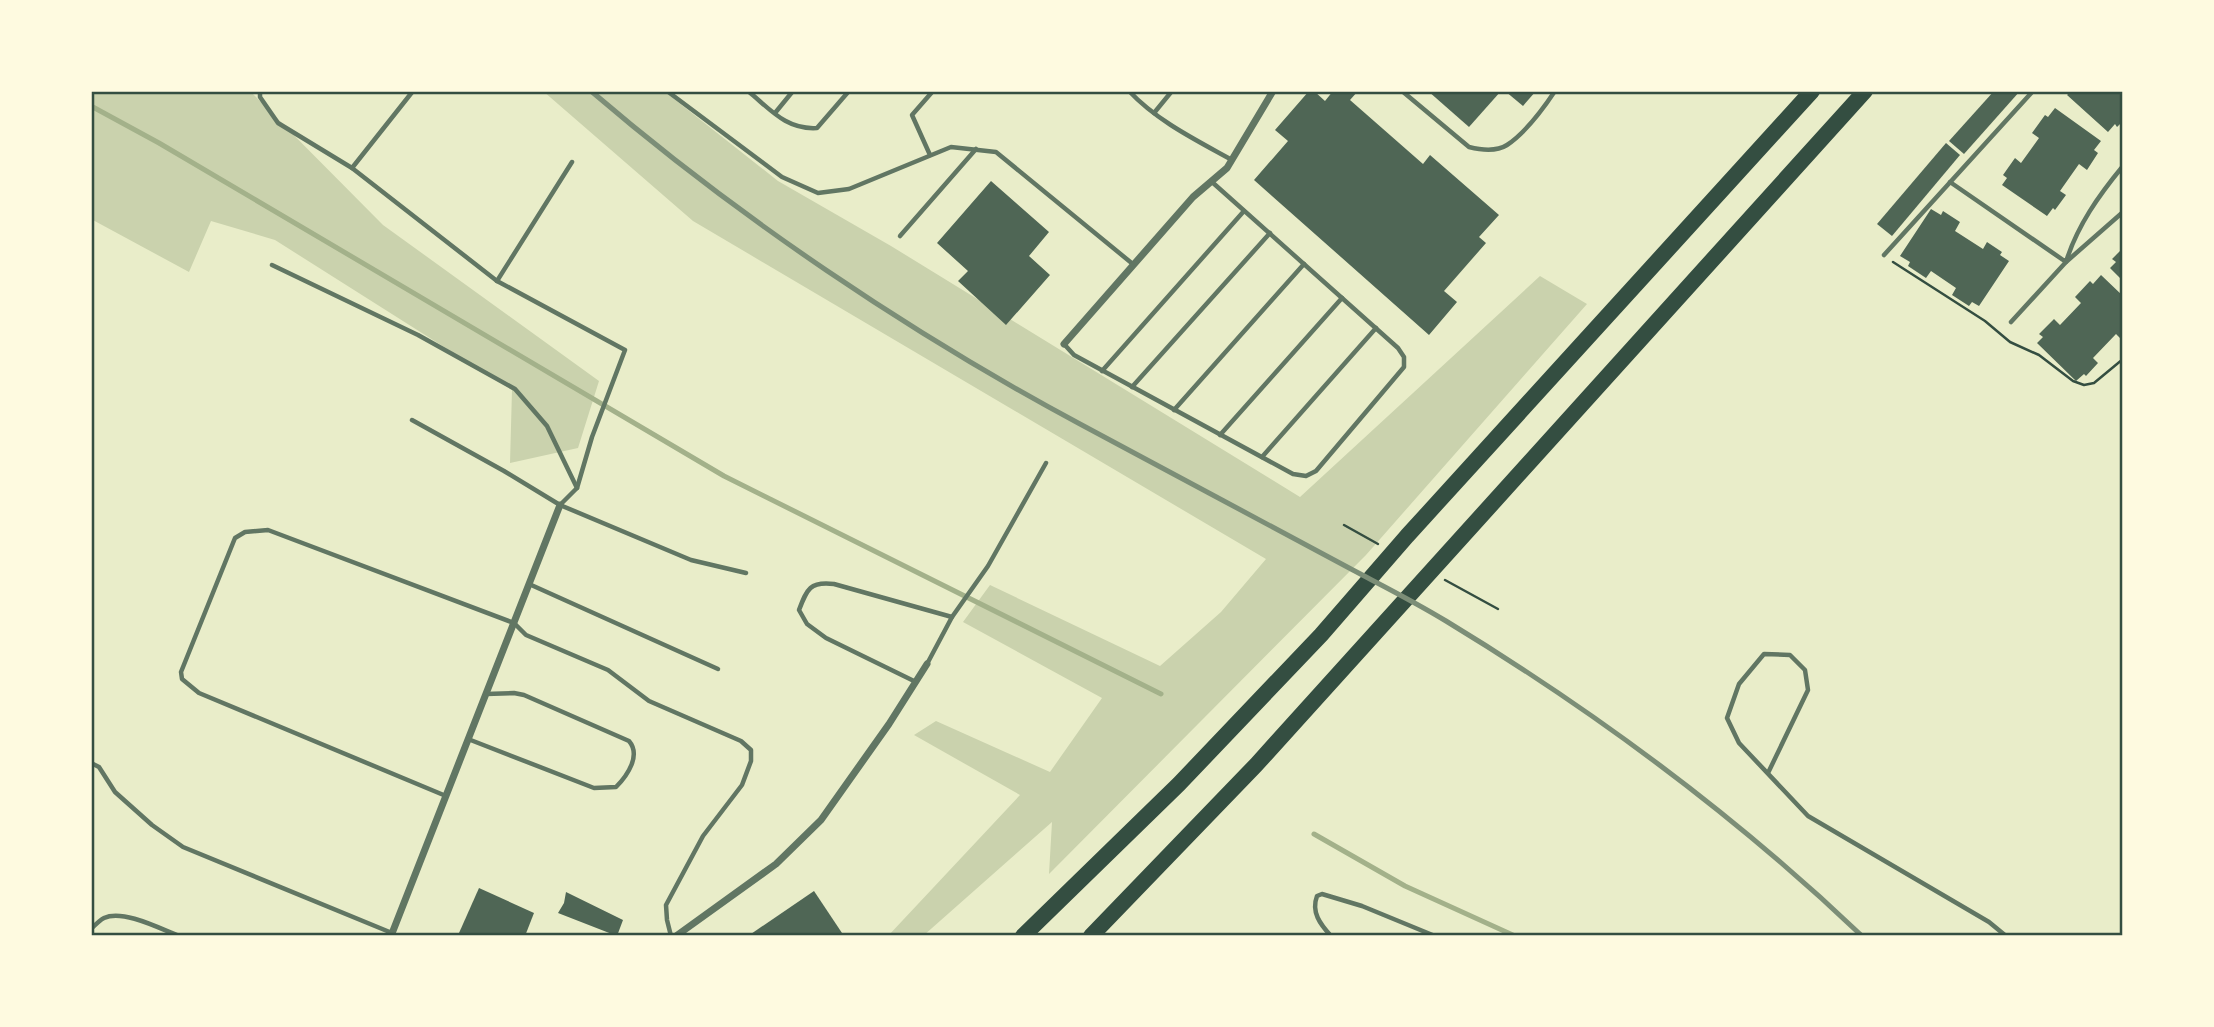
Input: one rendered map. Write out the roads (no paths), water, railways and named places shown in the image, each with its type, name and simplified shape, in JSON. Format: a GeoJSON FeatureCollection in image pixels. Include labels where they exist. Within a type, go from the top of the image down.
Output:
{"type":"FeatureCollection","features":[{"type":"Feature","properties":{"kind":"highway"},"geometry":{"type":"LineString","coordinates":[[1014,936],[1029,931],[1179,784],[1321,635],[1812,91]]}},
{"type":"Feature","properties":{"kind":"highway"},"geometry":{"type":"LineString","coordinates":[[1091,936],[1205,821],[1865,91]]}},
{"type":"Feature","properties":{"kind":"highway"},"geometry":{"type":"LineString","coordinates":[[1101,936],[1111,917]]}},
{"type":"Feature","properties":{"kind":"street"},"geometry":{"type":"LineString","coordinates":[[1064,344],[1193,197],[1227,168],[1273,91]]}},
{"type":"Feature","properties":{"kind":"street"},"geometry":{"type":"LineString","coordinates":[[391,935],[560,505]]}},
{"type":"Feature","properties":{"kind":"street"},"geometry":{"type":"LineString","coordinates":[[674,936],[776,864],[821,820],[927,664]]}},
{"type":"Feature","properties":{"kind":"lane"},"geometry":{"type":"LineString","coordinates":[[260,91],[265,106],[278,122],[352,168],[497,281],[625,350],[592,437],[577,488],[560,505]]}},
{"type":"Feature","properties":{"kind":"lane"},"geometry":{"type":"LineString","coordinates":[[352,168],[413,91]]}},
{"type":"Feature","properties":{"kind":"lane"},"geometry":{"type":"LineString","coordinates":[[667,91],[782,177],[818,193],[849,189],[951,147],[996,152],[1133,265]]}},
{"type":"Feature","properties":{"kind":"lane"},"geometry":{"type":"LineString","coordinates":[[748,91],[786,122],[802,129],[817,128],[849,91]]}},
{"type":"Feature","properties":{"kind":"lane"},"geometry":{"type":"LineString","coordinates":[[775,113],[793,91]]}},
{"type":"Feature","properties":{"kind":"lane"},"geometry":{"type":"LineString","coordinates":[[930,155],[912,115],[933,91]]}},
{"type":"Feature","properties":{"kind":"lane"},"geometry":{"type":"LineString","coordinates":[[1129,91],[1154,113],[1192,138],[1232,159]]}},
{"type":"Feature","properties":{"kind":"lane"},"geometry":{"type":"LineString","coordinates":[[1154,113],[1172,91]]}},
{"type":"Feature","properties":{"kind":"lane"},"geometry":{"type":"LineString","coordinates":[[1402,91],[1469,146],[1483,151],[1505,146],[1542,111],[1555,91]]}},
{"type":"Feature","properties":{"kind":"lane"},"geometry":{"type":"LineString","coordinates":[[1884,255],[2033,91]]}},
{"type":"Feature","properties":{"kind":"lane"},"geometry":{"type":"LineString","coordinates":[[900,236],[976,149]]}},
{"type":"Feature","properties":{"kind":"lane"},"geometry":{"type":"LineString","coordinates":[[497,281],[572,162]]}},
{"type":"Feature","properties":{"kind":"lane"},"geometry":{"type":"LineString","coordinates":[[2066,262],[2073,239],[2104,190],[2123,166]]}},
{"type":"Feature","properties":{"kind":"lane"},"geometry":{"type":"LineString","coordinates":[[1064,344],[1074,355],[1102,371],[1293,474],[1306,476],[1316,471],[1404,367],[1404,357],[1398,348],[1211,181]]}},
{"type":"Feature","properties":{"kind":"lane"},"geometry":{"type":"LineString","coordinates":[[1950,182],[2066,262]]}},
{"type":"Feature","properties":{"kind":"lane"},"geometry":{"type":"LineString","coordinates":[[1102,371],[1244,211]]}},
{"type":"Feature","properties":{"kind":"lane"},"geometry":{"type":"LineString","coordinates":[[2011,322],[2066,262],[2123,212]]}},
{"type":"Feature","properties":{"kind":"lane"},"geometry":{"type":"LineString","coordinates":[[1132,387],[1270,233]]}},
{"type":"Feature","properties":{"kind":"lane"},"geometry":{"type":"LineString","coordinates":[[1174,410],[1304,264]]}},
{"type":"Feature","properties":{"kind":"lane"},"geometry":{"type":"LineString","coordinates":[[272,265],[418,335],[515,389],[547,426],[577,488]]}},
{"type":"Feature","properties":{"kind":"lane"},"geometry":{"type":"LineString","coordinates":[[1220,435],[1342,298]]}},
{"type":"Feature","properties":{"kind":"lane"},"geometry":{"type":"LineString","coordinates":[[1262,457],[1376,328]]}},
{"type":"Feature","properties":{"kind":"lane"},"geometry":{"type":"LineString","coordinates":[[412,420],[560,505],[691,560],[746,573]]}},
{"type":"Feature","properties":{"kind":"lane"},"geometry":{"type":"LineString","coordinates":[[927,664],[952,617],[988,565],[1046,463]]}},
{"type":"Feature","properties":{"kind":"lane"},"geometry":{"type":"LineString","coordinates":[[446,796],[199,693],[182,679],[181,671],[235,538],[246,532],[268,530],[514,623],[526,635],[608,670],[649,701],[741,741],[751,750],[751,761],[742,785],[703,836],[666,905],[667,920],[674,936]]}},
{"type":"Feature","properties":{"kind":"lane"},"geometry":{"type":"LineString","coordinates":[[916,682],[826,638],[807,624],[799,610],[806,591],[820,582],[834,584],[952,617]]}},
{"type":"Feature","properties":{"kind":"lane"},"geometry":{"type":"LineString","coordinates":[[529,584],[718,669]]}},
{"type":"Feature","properties":{"kind":"lane"},"geometry":{"type":"LineString","coordinates":[[1768,773],[1808,690],[1805,670],[1790,655],[1764,654],[1739,684],[1727,718],[1739,743],[1808,816],[1989,922],[2006,936]]}},
{"type":"Feature","properties":{"kind":"lane"},"geometry":{"type":"LineString","coordinates":[[468,739],[594,788],[616,787],[634,760],[634,747],[629,741],[524,695],[486,694]]}},
{"type":"Feature","properties":{"kind":"lane"},"geometry":{"type":"LineString","coordinates":[[91,763],[99,766],[115,792],[152,825],[183,847],[391,935]]}},
{"type":"Feature","properties":{"kind":"lane"},"geometry":{"type":"LineString","coordinates":[[1331,936],[1315,915],[1314,900],[1322,894],[1362,906],[1434,936]]}},
{"type":"Feature","properties":{"kind":"lane"},"geometry":{"type":"LineString","coordinates":[[91,929],[106,917],[123,916],[179,936]]}},
{"type":"Feature","properties":{"kind":"waterway"},"geometry":{"type":"LineString","coordinates":[[91,106],[159,143],[724,476],[1161,694]]}},
{"type":"Feature","properties":{"kind":"waterway"},"geometry":{"type":"LineString","coordinates":[[1314,834],[1405,886],[1515,936]]}},
{"type":"Feature","properties":{"kind":"railway"},"geometry":{"type":"LineString","coordinates":[[591,91],[647,138],[765,228],[889,312],[1016,389],[1423,607],[1502,656],[1663,767],[1765,849],[1862,936]]}}]}
